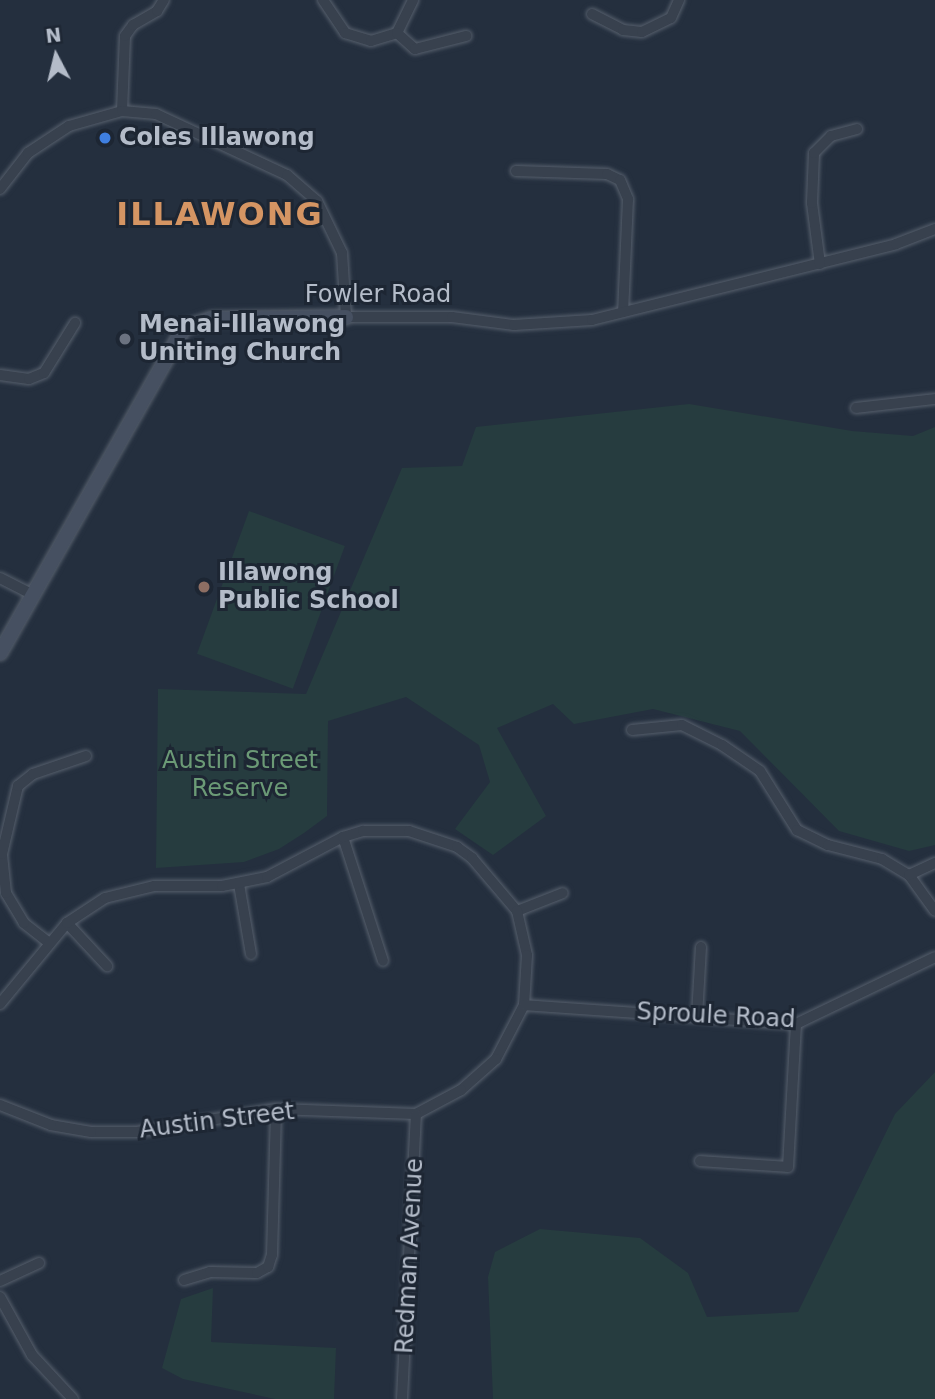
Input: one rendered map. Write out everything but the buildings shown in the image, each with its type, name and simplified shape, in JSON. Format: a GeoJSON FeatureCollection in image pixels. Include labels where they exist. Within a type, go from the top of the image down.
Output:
{"type":"FeatureCollection","features":[{"type":"Feature","properties":{"kind":"street"},"geometry":{"type":"LineString","coordinates":[[122,111],[125,36],[133,25],[157,11],[164,0]]}},
{"type":"Feature","properties":{"kind":"street"},"geometry":{"type":"LineString","coordinates":[[323,0],[339,27],[355,39],[378,41],[397,33],[413,0]]}},
{"type":"Feature","properties":{"kind":"street"},"geometry":{"type":"LineString","coordinates":[[592,14],[623,30],[642,32],[671,18],[679,0]]}},
{"type":"Feature","properties":{"kind":"street"},"geometry":{"type":"LineString","coordinates":[[397,33],[415,49],[466,36]]}},
{"type":"Feature","properties":{"kind":"street"},"geometry":{"type":"LineString","coordinates":[[0,189],[23,159],[48,137],[81,121],[122,111],[169,119],[275,168],[308,192],[326,213],[340,243],[346,317]]}},
{"type":"Feature","properties":{"kind":"street"},"geometry":{"type":"LineString","coordinates":[[820,264],[812,203],[814,153],[831,136],[857,129]]}},
{"type":"Feature","properties":{"kind":"street"},"geometry":{"type":"LineString","coordinates":[[516,171],[607,174],[620,180],[628,199],[623,312]]}},
{"type":"Feature","properties":{"kind":"street","name":"Fowler Road"},"geometry":{"type":"LineString","coordinates":[[0,653],[184,328],[211,319],[442,316],[550,325],[623,312],[820,264],[935,229]]}},
{"type":"Feature","properties":{"kind":"street"},"geometry":{"type":"LineString","coordinates":[[0,375],[29,379],[44,373],[75,323]]}},
{"type":"Feature","properties":{"kind":"street"},"geometry":{"type":"LineString","coordinates":[[856,408],[935,399]]}},
{"type":"Feature","properties":{"kind":"street"},"geometry":{"type":"LineString","coordinates":[[0,578],[33,594]]}},
{"type":"Feature","properties":{"kind":"street"},"geometry":{"type":"LineString","coordinates":[[632,730],[682,725],[722,745],[760,771],[797,830],[828,845],[882,859],[909,876],[935,911]]}},
{"type":"Feature","properties":{"kind":"street"},"geometry":{"type":"LineString","coordinates":[[48,942],[23,923],[6,893],[2,854],[18,786],[33,774],[86,756]]}},
{"type":"Feature","properties":{"kind":"street"},"geometry":{"type":"LineString","coordinates":[[0,1004],[48,942],[88,906],[129,890],[239,884],[293,866],[343,837],[385,829],[409,831],[457,847],[491,877],[517,911],[527,955],[524,1005],[496,1059],[461,1090],[416,1114]]}},
{"type":"Feature","properties":{"kind":"street"},"geometry":{"type":"LineString","coordinates":[[343,837],[383,961]]}},
{"type":"Feature","properties":{"kind":"street"},"geometry":{"type":"LineString","coordinates":[[909,876],[935,863]]}},
{"type":"Feature","properties":{"kind":"street"},"geometry":{"type":"LineString","coordinates":[[239,884],[251,954]]}},
{"type":"Feature","properties":{"kind":"street"},"geometry":{"type":"LineString","coordinates":[[517,911],[563,893]]}},
{"type":"Feature","properties":{"kind":"street"},"geometry":{"type":"LineString","coordinates":[[67,923],[107,966]]}},
{"type":"Feature","properties":{"kind":"street"},"geometry":{"type":"LineString","coordinates":[[697,1016],[701,947]]}},
{"type":"Feature","properties":{"kind":"street","name":"Sproule Road"},"geometry":{"type":"LineString","coordinates":[[524,1005],[796,1024],[935,957]]}},
{"type":"Feature","properties":{"kind":"street"},"geometry":{"type":"LineString","coordinates":[[700,1161],[788,1167],[796,1024]]}},
{"type":"Feature","properties":{"kind":"street","name":"Austin Street"},"geometry":{"type":"LineString","coordinates":[[1,1109],[51,1125],[137,1132],[276,1109],[416,1114]]}},
{"type":"Feature","properties":{"kind":"street"},"geometry":{"type":"LineString","coordinates":[[184,1280],[209,1272],[257,1273],[268,1267],[272,1255],[276,1109]]}},
{"type":"Feature","properties":{"kind":"street","name":"Redman Avenue"},"geometry":{"type":"LineString","coordinates":[[402,1399],[416,1114]]}},
{"type":"Feature","properties":{"kind":"street"},"geometry":{"type":"LineString","coordinates":[[0,1282],[39,1263]]}},
{"type":"Feature","properties":{"kind":"street"},"geometry":{"type":"LineString","coordinates":[[0,1297],[32,1354],[73,1399]]}},
{"type":"Feature","properties":{"kind":"green space","name":"Austin Street Reserve"},"geometry":{"type":"Polygon","coordinates":[[[689,404],[852,431],[913,436],[935,427],[935,845],[909,851],[839,831],[740,731],[653,709],[574,724],[553,704],[497,728],[546,816],[493,855],[455,829],[490,782],[479,745],[406,697],[328,721],[327,816],[304,833],[279,849],[244,862],[156,868],[158,689],[306,694],[402,468],[462,466],[476,427],[689,404]]]}},
{"type":"Feature","properties":{"kind":"green space"},"geometry":{"type":"Polygon","coordinates":[[[249,511],[345,546],[293,689],[197,654],[249,511]]]}},
{"type":"Feature","properties":{"kind":"green space"},"geometry":{"type":"Polygon","coordinates":[[[935,1072],[935,1399],[493,1399],[488,1277],[495,1252],[540,1229],[640,1238],[688,1273],[707,1317],[798,1312],[895,1114],[935,1072]]]}},
{"type":"Feature","properties":{"kind":"green space"},"geometry":{"type":"Polygon","coordinates":[[[213,1288],[211,1342],[336,1348],[334,1399],[275,1399],[183,1379],[162,1368],[181,1299],[213,1288]]]}},
{"type":"Feature","properties":{"kind":"place","name":"Coles Illawong"},"geometry":{"type":"Point","coordinates":[105,138]}},
{"type":"Feature","properties":{"kind":"place","name":"Menai-Illawong Uniting Church"},"geometry":{"type":"Point","coordinates":[125,339]}},
{"type":"Feature","properties":{"kind":"place","name":"Illawong Public School"},"geometry":{"type":"Point","coordinates":[204,587]}},
{"type":"Feature","properties":{"kind":"district","name":"ILLAWONG"},"geometry":{"type":"Point","coordinates":[220,214]}}]}
